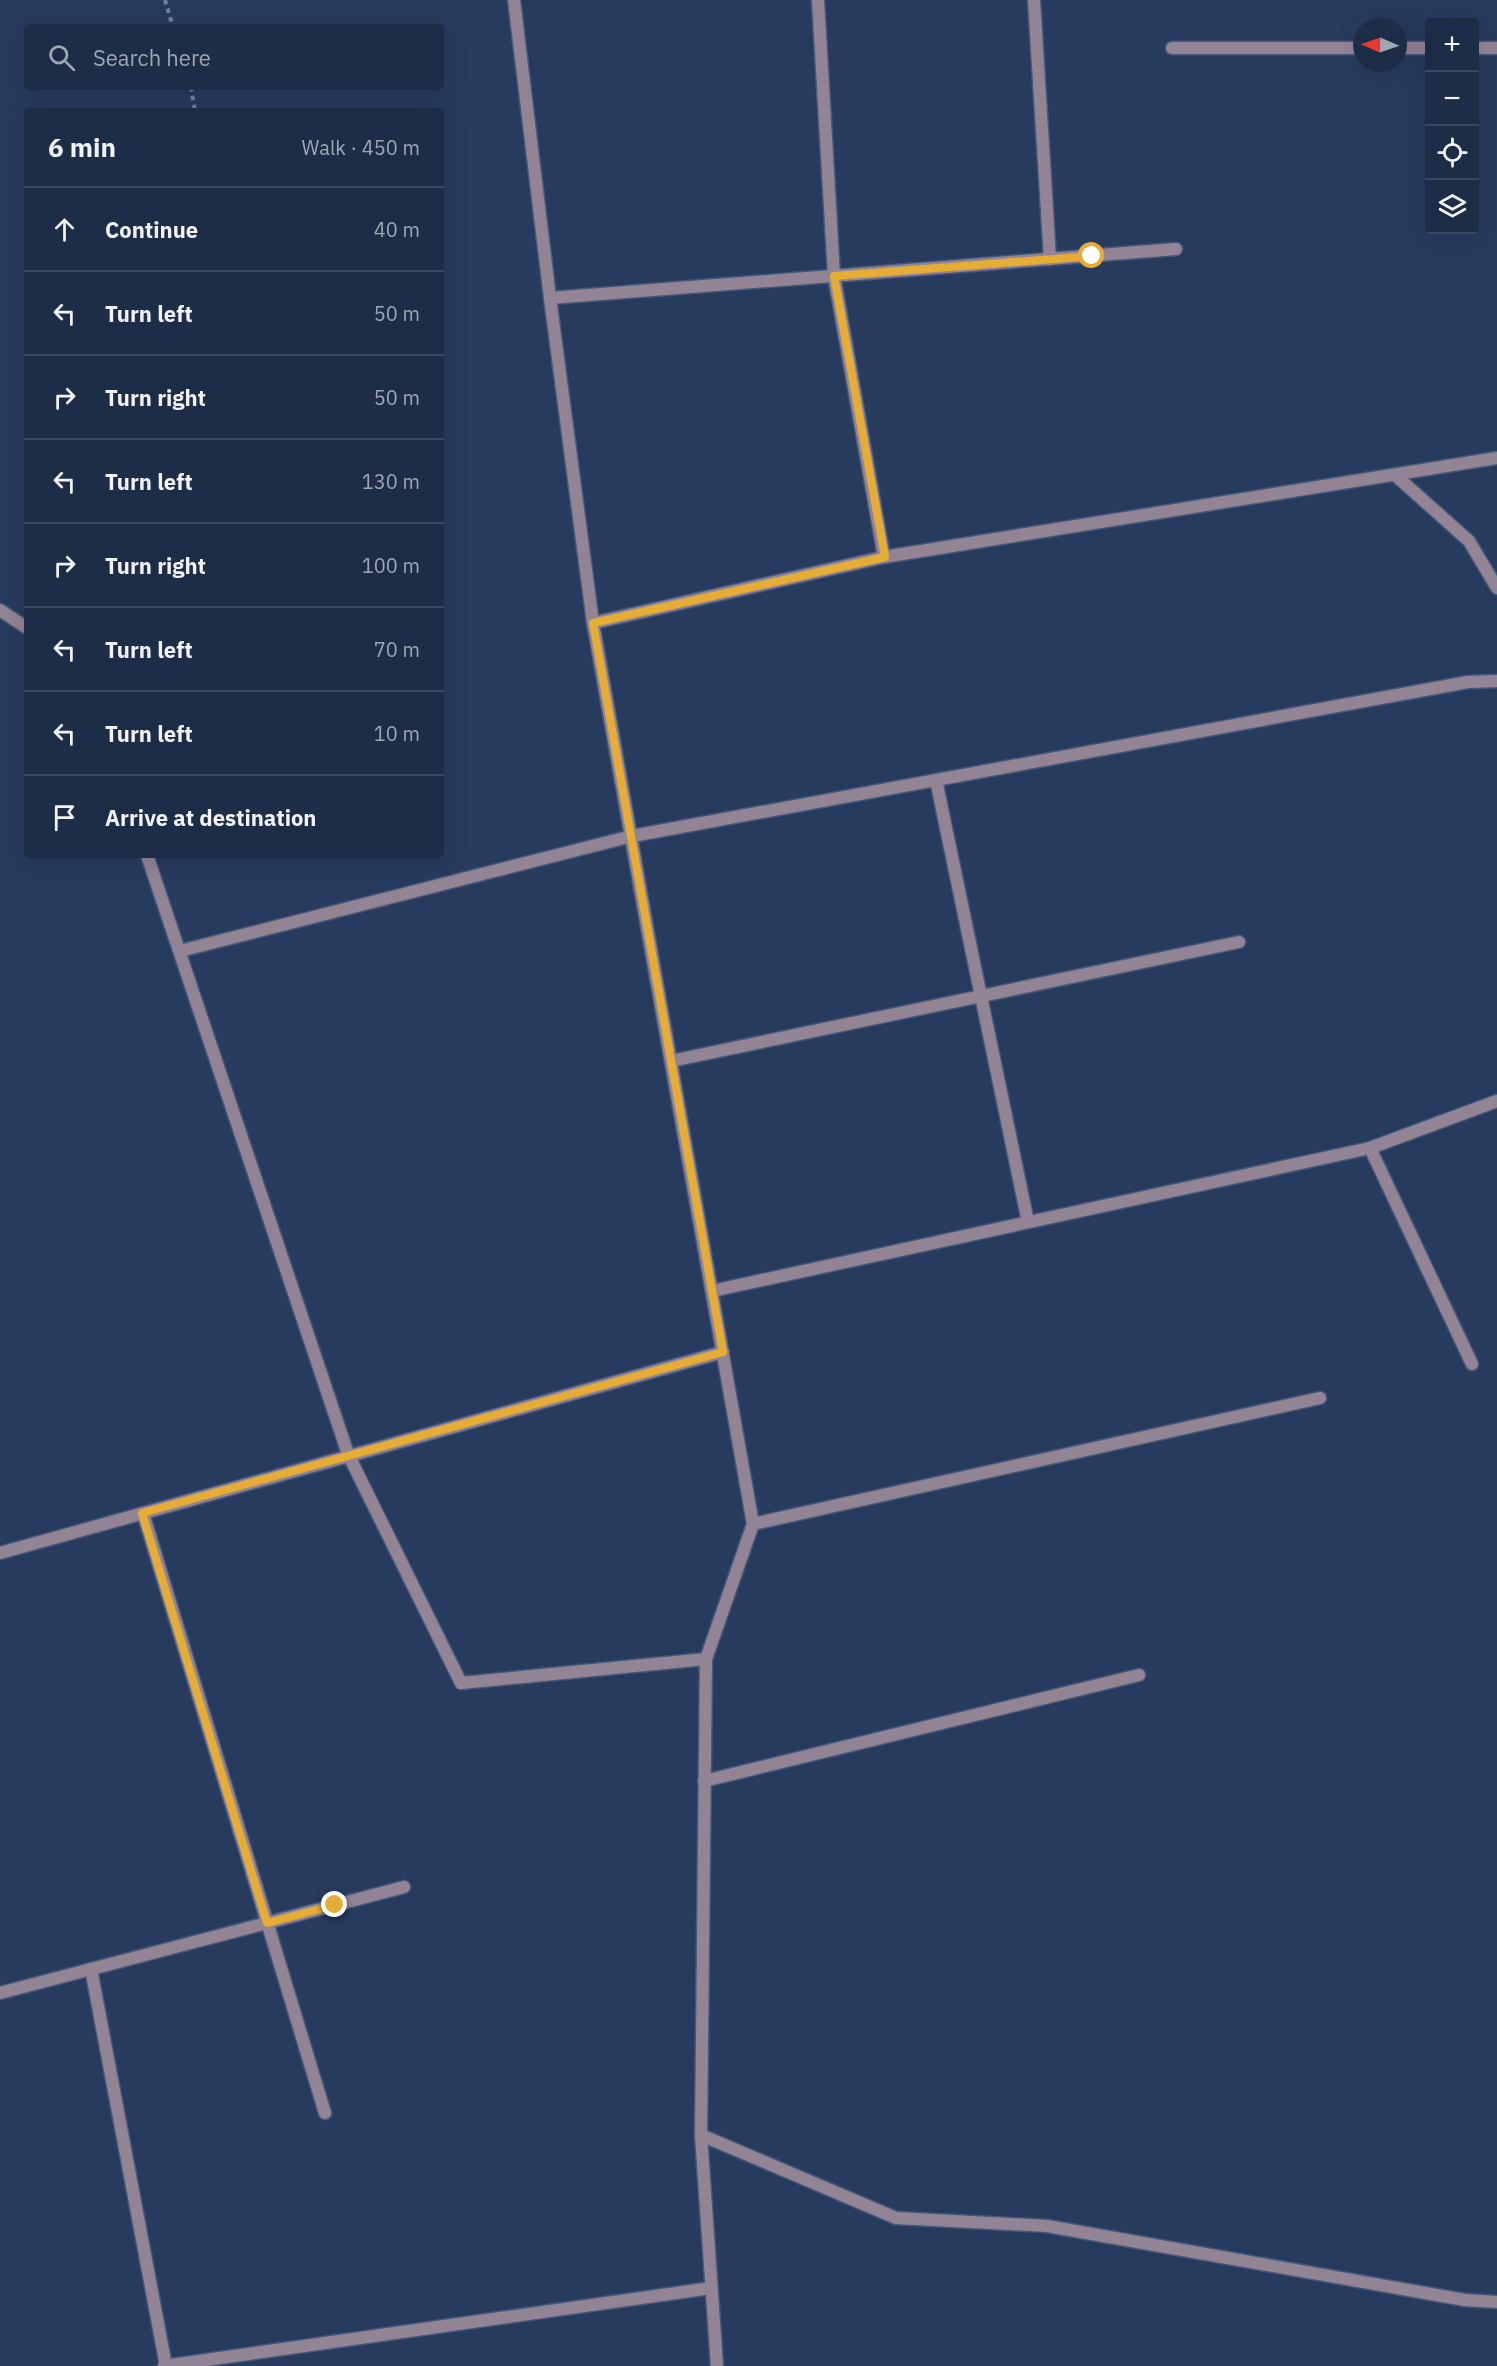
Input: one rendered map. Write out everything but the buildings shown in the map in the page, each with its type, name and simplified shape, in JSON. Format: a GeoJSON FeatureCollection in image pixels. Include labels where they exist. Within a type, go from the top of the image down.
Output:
{"type":"FeatureCollection","features":[{"type":"Feature","properties":{"kind":"street"},"geometry":{"type":"LineString","coordinates":[[514,0],[593,623],[753,1524],[706,1659],[701,2135],[717,2366]]}},
{"type":"Feature","properties":{"kind":"street"},"geometry":{"type":"LineString","coordinates":[[818,0],[834,276],[885,557]]}},
{"type":"Feature","properties":{"kind":"street"},"geometry":{"type":"LineString","coordinates":[[1034,0],[1050,259]]}},
{"type":"Feature","properties":{"kind":"street"},"geometry":{"type":"LineString","coordinates":[[1172,48],[1353,48]]}},
{"type":"Feature","properties":{"kind":"street"},"geometry":{"type":"LineString","coordinates":[[1407,48],[1425,48]]}},
{"type":"Feature","properties":{"kind":"street"},"geometry":{"type":"LineString","coordinates":[[1479,48],[1497,48]]}},
{"type":"Feature","properties":{"kind":"street"},"geometry":{"type":"LineString","coordinates":[[550,298],[1176,249]]}},
{"type":"Feature","properties":{"kind":"street"},"geometry":{"type":"LineString","coordinates":[[593,623],[885,557],[1497,458]]}},
{"type":"Feature","properties":{"kind":"street"},"geometry":{"type":"LineString","coordinates":[[1395,474],[1469,541],[1497,588]]}},
{"type":"Feature","properties":{"kind":"street"},"geometry":{"type":"LineString","coordinates":[[0,610],[24,626]]}},
{"type":"Feature","properties":{"kind":"street"},"geometry":{"type":"LineString","coordinates":[[180,951],[632,836],[1468,682],[1497,681]]}},
{"type":"Feature","properties":{"kind":"street"},"geometry":{"type":"LineString","coordinates":[[936,780],[1028,1222]]}},
{"type":"Feature","properties":{"kind":"street"},"geometry":{"type":"LineString","coordinates":[[148,858],[348,1454],[461,1683],[706,1659]]}},
{"type":"Feature","properties":{"kind":"street"},"geometry":{"type":"LineString","coordinates":[[672,1061],[1239,942]]}},
{"type":"Feature","properties":{"kind":"street"},"geometry":{"type":"LineString","coordinates":[[712,1291],[1370,1148],[1497,1101]]}},
{"type":"Feature","properties":{"kind":"street"},"geometry":{"type":"LineString","coordinates":[[1370,1148],[1472,1364]]}},
{"type":"Feature","properties":{"kind":"street"},"geometry":{"type":"LineString","coordinates":[[0,1553],[348,1454],[723,1352]]}},
{"type":"Feature","properties":{"kind":"street"},"geometry":{"type":"LineString","coordinates":[[753,1524],[1320,1398]]}},
{"type":"Feature","properties":{"kind":"street"},"geometry":{"type":"LineString","coordinates":[[142,1513],[325,2113]]}},
{"type":"Feature","properties":{"kind":"street"},"geometry":{"type":"LineString","coordinates":[[704,1780],[1139,1675]]}},
{"type":"Feature","properties":{"kind":"street"},"geometry":{"type":"LineString","coordinates":[[0,1993],[404,1887]]}},
{"type":"Feature","properties":{"kind":"street"},"geometry":{"type":"LineString","coordinates":[[91,1969],[165,2366],[711,2288]]}},
{"type":"Feature","properties":{"kind":"street"},"geometry":{"type":"LineString","coordinates":[[701,2135],[896,2218],[1047,2226],[1454,2298],[1497,2302]]}},
{"type":"Feature","properties":{"kind":"path"},"geometry":{"type":"LineString","coordinates":[[165,0],[172,24]]}},
{"type":"Feature","properties":{"kind":"path"},"geometry":{"type":"LineString","coordinates":[[191,90],[194,108]]}},
{"type":"Feature","properties":{"kind":"route"},"geometry":{"type":"LineString","coordinates":[[335,1905],[267,1923],[142,1513],[348,1454],[723,1352],[593,623],[885,557],[834,276],[1092,256]]}}]}
